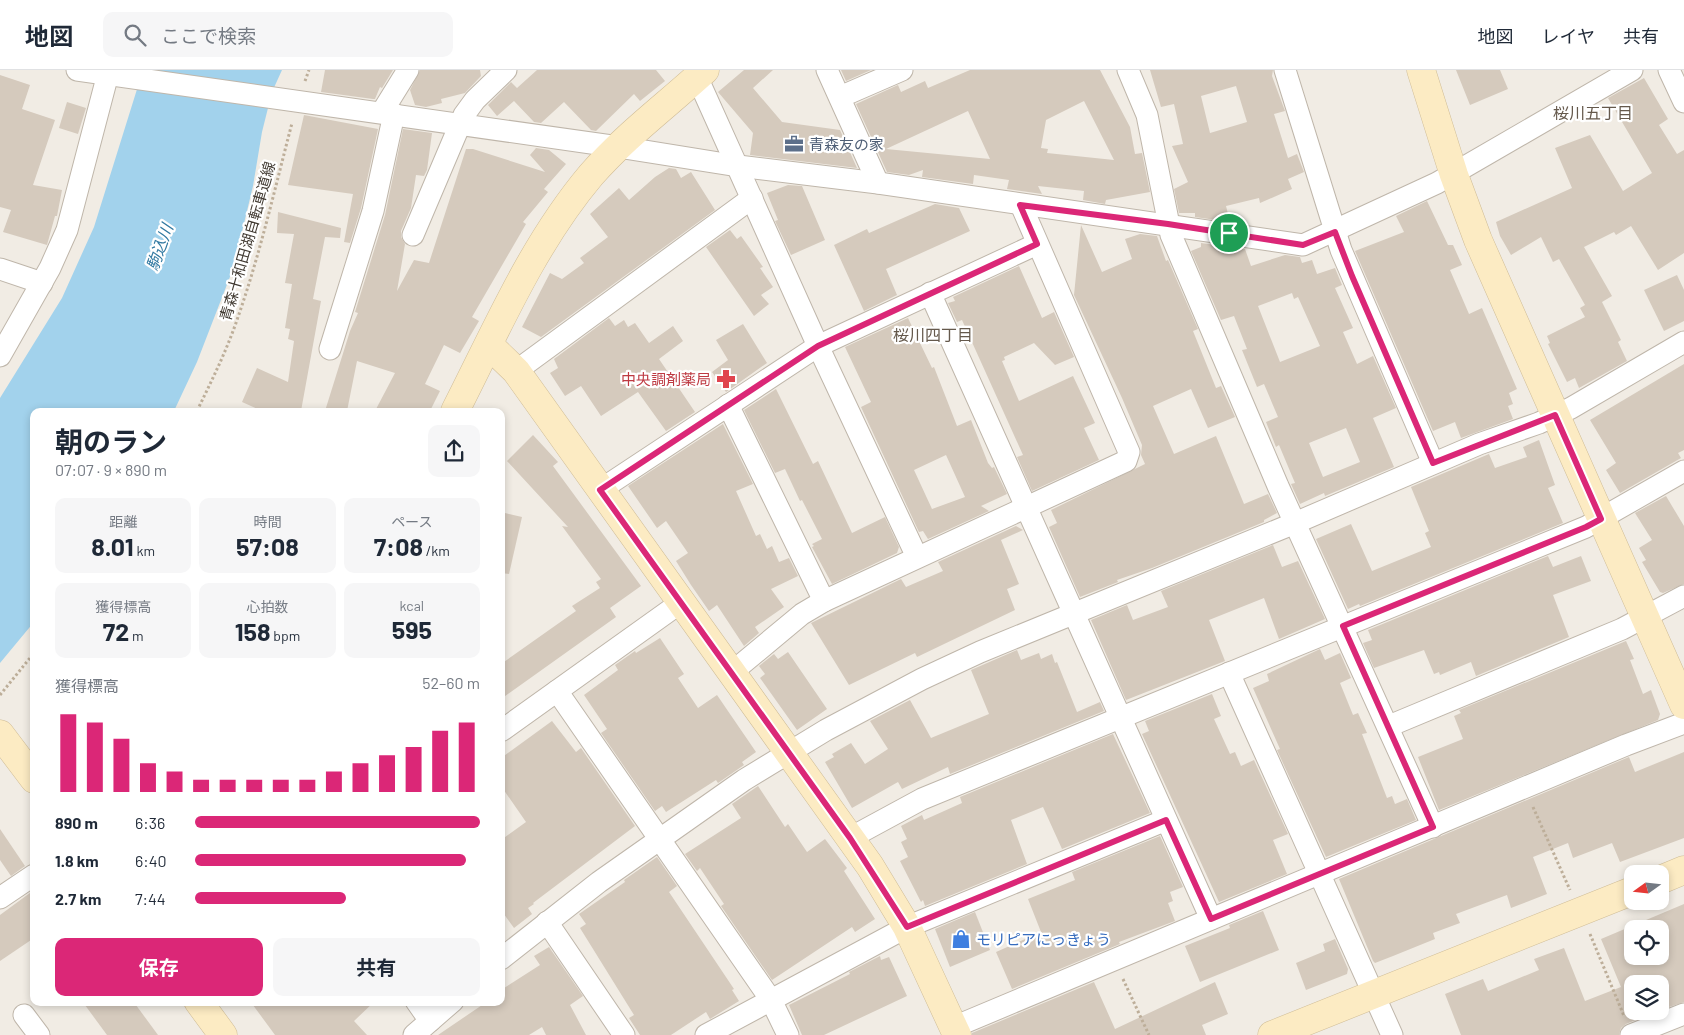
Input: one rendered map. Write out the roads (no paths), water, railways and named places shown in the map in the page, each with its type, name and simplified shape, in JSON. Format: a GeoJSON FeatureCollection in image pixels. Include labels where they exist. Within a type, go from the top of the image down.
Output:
{"type":"FeatureCollection","features":[{"type":"Feature","properties":{"kind":"street"},"geometry":{"type":"LineString","coordinates":[[77,70],[388,113],[738,166],[878,183],[1020,205],[1168,224],[1303,245],[1335,232],[1454,174],[1632,70]]}},
{"type":"Feature","properties":{"kind":"street"},"geometry":{"type":"LineString","coordinates":[[330,350],[373,211],[388,113],[408,70]]}},
{"type":"Feature","properties":{"kind":"street"},"geometry":{"type":"LineString","coordinates":[[413,235],[460,124],[475,100],[506,70]]}},
{"type":"Feature","properties":{"kind":"street"},"geometry":{"type":"LineString","coordinates":[[827,70],[878,183]]}},
{"type":"Feature","properties":{"kind":"street"},"geometry":{"type":"LineString","coordinates":[[840,97],[902,70]]}},
{"type":"Feature","properties":{"kind":"street"},"geometry":{"type":"LineString","coordinates":[[1128,70],[1147,115],[1171,234],[1295,523],[1389,726],[1433,827]]}},
{"type":"Feature","properties":{"kind":"street"},"geometry":{"type":"LineString","coordinates":[[1285,70],[1335,232],[1352,276],[1433,463]]}},
{"type":"Feature","properties":{"kind":"street"},"geometry":{"type":"LineString","coordinates":[[1421,70],[1454,174],[1478,240],[1684,705]]}},
{"type":"Feature","properties":{"kind":"street"},"geometry":{"type":"LineString","coordinates":[[1669,70],[1684,102]]}},
{"type":"Feature","properties":{"kind":"street"},"geometry":{"type":"LineString","coordinates":[[0,356],[42,283],[67,230],[112,74]]}},
{"type":"Feature","properties":{"kind":"street"},"geometry":{"type":"LineString","coordinates":[[457,408],[530,266],[557,220],[592,174],[618,147],[701,74],[738,166],[818,346],[917,558]]}},
{"type":"Feature","properties":{"kind":"street"},"geometry":{"type":"LineString","coordinates":[[516,371],[752,198]]}},
{"type":"Feature","properties":{"kind":"street"},"geometry":{"type":"LineString","coordinates":[[732,673],[802,614],[824,601],[1126,461],[1129,452],[1020,205]]}},
{"type":"Feature","properties":{"kind":"street"},"geometry":{"type":"LineString","coordinates":[[600,490],[818,346],[1037,244]]}},
{"type":"Feature","properties":{"kind":"street"},"geometry":{"type":"LineString","coordinates":[[0,269],[42,283]]}},
{"type":"Feature","properties":{"kind":"street"},"geometry":{"type":"LineString","coordinates":[[930,293],[1211,919]]}},
{"type":"Feature","properties":{"kind":"street"},"geometry":{"type":"LineString","coordinates":[[505,956],[661,837],[789,752],[952,664],[1295,523],[1433,463],[1555,415],[1684,342]]}},
{"type":"Feature","properties":{"kind":"street"},"geometry":{"type":"LineString","coordinates":[[489,344],[516,371],[680,603],[850,838],[907,927],[955,1031],[1115,959],[1684,723]]}},
{"type":"Feature","properties":{"kind":"street"},"geometry":{"type":"LineString","coordinates":[[728,405],[824,601]]}},
{"type":"Feature","properties":{"kind":"street"},"geometry":{"type":"LineString","coordinates":[[850,838],[922,798],[1577,531],[1684,470]]}},
{"type":"Feature","properties":{"kind":"street"},"geometry":{"type":"LineString","coordinates":[[1389,726],[1645,619],[1684,596]]}},
{"type":"Feature","properties":{"kind":"street"},"geometry":{"type":"LineString","coordinates":[[505,727],[680,603]]}},
{"type":"Feature","properties":{"kind":"street"},"geometry":{"type":"LineString","coordinates":[[1229,673],[1392,1035]]}},
{"type":"Feature","properties":{"kind":"street"},"geometry":{"type":"LineString","coordinates":[[557,691],[661,837],[771,1000],[788,1035]]}},
{"type":"Feature","properties":{"kind":"street"},"geometry":{"type":"LineString","coordinates":[[0,734],[30,774]]}},
{"type":"Feature","properties":{"kind":"street"},"geometry":{"type":"LineString","coordinates":[[706,1035],[907,927],[1166,820]]}},
{"type":"Feature","properties":{"kind":"street"},"geometry":{"type":"LineString","coordinates":[[1669,876],[1684,870]]}},
{"type":"Feature","properties":{"kind":"street"},"geometry":{"type":"LineString","coordinates":[[0,898],[30,879]]}},
{"type":"Feature","properties":{"kind":"street"},"geometry":{"type":"LineString","coordinates":[[1272,1035],[1624,894]]}},
{"type":"Feature","properties":{"kind":"street"},"geometry":{"type":"LineString","coordinates":[[547,922],[624,1035]]}},
{"type":"Feature","properties":{"kind":"street"},"geometry":{"type":"LineString","coordinates":[[201,1006],[217,1033]]}},
{"type":"Feature","properties":{"kind":"street"},"geometry":{"type":"LineString","coordinates":[[418,1006],[428,1028],[448,1006]]}},
{"type":"Feature","properties":{"kind":"street"},"geometry":{"type":"LineString","coordinates":[[1631,1035],[1684,1014]]}},
{"type":"Feature","properties":{"kind":"street"},"geometry":{"type":"LineString","coordinates":[[24,1015],[39,1035]]}},
{"type":"Feature","properties":{"kind":"water","name":"駒込川"},"geometry":{"type":"Polygon","coordinates":[[[143,70],[282,70],[272,92],[262,132],[253,186],[233,269],[197,362],[175,408],[30,408],[30,627],[0,663],[0,398],[62,298],[94,227],[143,70]]]}},
{"type":"Feature","properties":{"kind":"place","name":"青森友の家"},"geometry":{"type":"Point","coordinates":[794,144]}},
{"type":"Feature","properties":{"kind":"place","name":"中央調剤薬局"},"geometry":{"type":"Point","coordinates":[726,379]}},
{"type":"Feature","properties":{"kind":"place","name":"モリピアにっきょう"},"geometry":{"type":"Point","coordinates":[961,939]}},
{"type":"Feature","properties":{"kind":"district","name":"桜川五丁目"},"geometry":{"type":"Point","coordinates":[1593,112]}},
{"type":"Feature","properties":{"kind":"district","name":"桜川四丁目"},"geometry":{"type":"Point","coordinates":[933,334]}}]}
